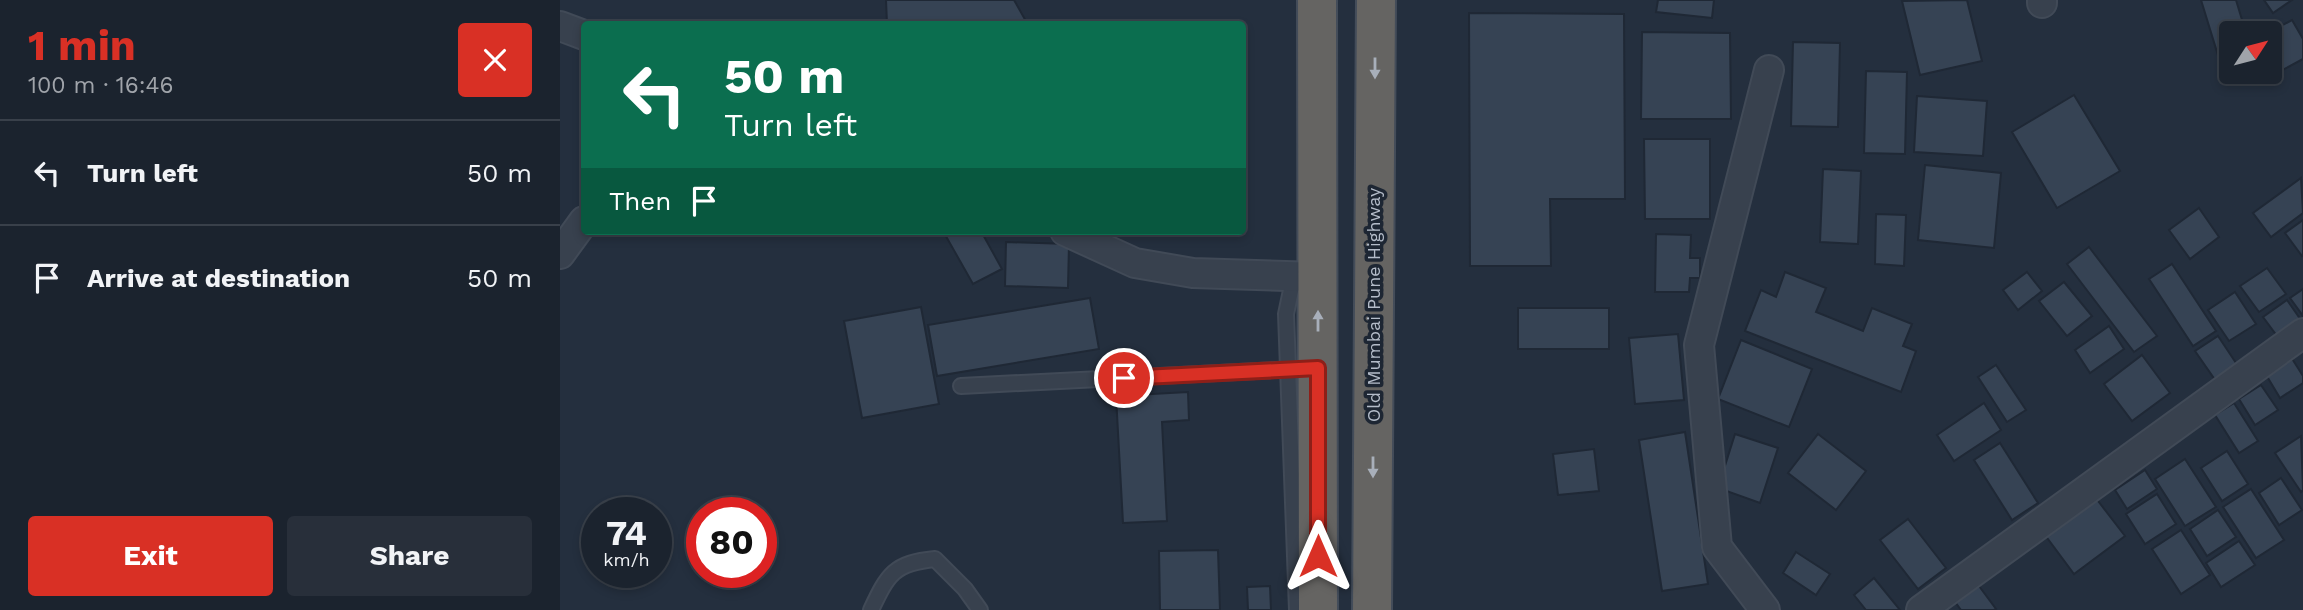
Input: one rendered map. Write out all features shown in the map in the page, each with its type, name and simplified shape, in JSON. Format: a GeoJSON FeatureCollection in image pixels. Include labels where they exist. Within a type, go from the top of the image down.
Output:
{"type":"FeatureCollection","features":[{"type":"Feature","properties":{"kind":"highway"},"geometry":{"type":"LineString","coordinates":[[1317,0],[1302,369],[1318,610]]}},
{"type":"Feature","properties":{"kind":"highway","name":"Old Mumbai Pune Highway"},"geometry":{"type":"LineString","coordinates":[[1372,610],[1376,0]]}},
{"type":"Feature","properties":{"kind":"street"},"geometry":{"type":"LineString","coordinates":[[560,26],[581,34]]}},
{"type":"Feature","properties":{"kind":"street"},"geometry":{"type":"LineString","coordinates":[[1765,610],[1717,547],[1699,345],[1769,70]]}},
{"type":"Feature","properties":{"kind":"street"},"geometry":{"type":"LineString","coordinates":[[560,254],[581,224]]}},
{"type":"Feature","properties":{"kind":"street"},"geometry":{"type":"LineString","coordinates":[[1074,235],[1135,263],[1193,273],[1306,277]]}},
{"type":"Feature","properties":{"kind":"street"},"geometry":{"type":"LineString","coordinates":[[1921,610],[2303,333]]}},
{"type":"Feature","properties":{"kind":"lane"},"geometry":{"type":"LineString","coordinates":[[961,386],[1302,369],[1297,610]]}},
{"type":"Feature","properties":{"kind":"lane"},"geometry":{"type":"LineString","coordinates":[[872,610],[884,582],[908,561],[935,559],[965,589],[980,610]]}},
{"type":"Feature","properties":{"kind":"building"},"geometry":{"type":"Polygon","coordinates":[[[886,0],[1014,0],[1026,21],[887,21],[886,0]]]}},
{"type":"Feature","properties":{"kind":"building"},"geometry":{"type":"Polygon","coordinates":[[[1658,0],[1714,0],[1712,18],[1656,12],[1658,0]]]}},
{"type":"Feature","properties":{"kind":"building"},"geometry":{"type":"Polygon","coordinates":[[[1967,0],[1982,61],[1920,75],[1902,1],[1967,0]]]}},
{"type":"Feature","properties":{"kind":"building"},"geometry":{"type":"Polygon","coordinates":[[[2201,0],[2236,0],[2242,21],[2219,21],[2219,58],[2201,0]]]}},
{"type":"Feature","properties":{"kind":"building"},"geometry":{"type":"Polygon","coordinates":[[[2264,0],[2292,0],[2273,13],[2264,0]]]}},
{"type":"Feature","properties":{"kind":"building"},"geometry":{"type":"Polygon","coordinates":[[[1469,13],[1624,14],[1625,199],[1550,199],[1551,266],[1470,266],[1469,13]]]}},
{"type":"Feature","properties":{"kind":"building"},"geometry":{"type":"Polygon","coordinates":[[[2292,20],[2303,39],[2303,59],[2282,70],[2282,25],[2292,20]]]}},
{"type":"Feature","properties":{"kind":"building"},"geometry":{"type":"Polygon","coordinates":[[[1642,32],[1730,33],[1731,119],[1641,119],[1642,32]]]}},
{"type":"Feature","properties":{"kind":"building"},"geometry":{"type":"Polygon","coordinates":[[[1793,42],[1840,43],[1838,127],[1791,126],[1793,42]]]}},
{"type":"Feature","properties":{"kind":"building"},"geometry":{"type":"Polygon","coordinates":[[[1866,71],[1907,72],[1905,154],[1864,153],[1866,71]]]}},
{"type":"Feature","properties":{"kind":"building"},"geometry":{"type":"Polygon","coordinates":[[[2074,95],[2120,171],[2057,208],[2012,132],[2074,95]]]}},
{"type":"Feature","properties":{"kind":"building"},"geometry":{"type":"Polygon","coordinates":[[[1917,96],[1987,101],[1983,156],[1914,152],[1917,96]]]}},
{"type":"Feature","properties":{"kind":"building"},"geometry":{"type":"Polygon","coordinates":[[[1644,139],[1710,139],[1710,219],[1645,219],[1644,139]]]}},
{"type":"Feature","properties":{"kind":"building"},"geometry":{"type":"Polygon","coordinates":[[[1925,165],[2001,173],[1994,248],[1918,240],[1925,165]]]}},
{"type":"Feature","properties":{"kind":"building"},"geometry":{"type":"Polygon","coordinates":[[[1823,169],[1861,171],[1858,244],[1820,242],[1823,169]]]}},
{"type":"Feature","properties":{"kind":"building"},"geometry":{"type":"Polygon","coordinates":[[[2301,178],[2303,213],[2271,237],[2253,213],[2301,178]]]}},
{"type":"Feature","properties":{"kind":"building"},"geometry":{"type":"Polygon","coordinates":[[[2199,208],[2219,237],[2190,259],[2169,230],[2199,208]]]}},
{"type":"Feature","properties":{"kind":"building"},"geometry":{"type":"Polygon","coordinates":[[[1876,214],[1906,215],[1904,266],[1875,264],[1876,214]]]}},
{"type":"Feature","properties":{"kind":"building"},"geometry":{"type":"Polygon","coordinates":[[[2303,220],[2303,255],[2302,256],[2285,233],[2303,220]]]}},
{"type":"Feature","properties":{"kind":"building"},"geometry":{"type":"Polygon","coordinates":[[[1656,234],[1691,235],[1690,258],[1700,258],[1700,278],[1690,278],[1689,292],[1655,292],[1656,234]]]}},
{"type":"Feature","properties":{"kind":"building"},"geometry":{"type":"Polygon","coordinates":[[[945,235],[983,235],[1002,269],[973,284],[945,235]]]}},
{"type":"Feature","properties":{"kind":"building"},"geometry":{"type":"Polygon","coordinates":[[[1006,242],[1069,244],[1068,288],[1005,286],[1006,242]]]}},
{"type":"Feature","properties":{"kind":"building"},"geometry":{"type":"Polygon","coordinates":[[[2089,247],[2157,336],[2134,352],[2067,264],[2089,247]]]}},
{"type":"Feature","properties":{"kind":"building"},"geometry":{"type":"Polygon","coordinates":[[[2172,264],[2216,331],[2193,346],[2149,279],[2172,264]]]}},
{"type":"Feature","properties":{"kind":"building"},"geometry":{"type":"Polygon","coordinates":[[[2267,268],[2286,294],[2259,312],[2240,286],[2267,268]]]}},
{"type":"Feature","properties":{"kind":"building"},"geometry":{"type":"Polygon","coordinates":[[[1785,272],[1826,288],[1816,312],[1863,331],[1872,308],[1912,324],[1903,346],[1916,351],[1901,392],[1745,331],[1761,290],[1776,297],[1785,272]]]}},
{"type":"Feature","properties":{"kind":"building"},"geometry":{"type":"Polygon","coordinates":[[[2027,272],[2042,291],[2018,310],[2003,290],[2027,272]]]}},
{"type":"Feature","properties":{"kind":"building"},"geometry":{"type":"Polygon","coordinates":[[[2064,282],[2092,316],[2067,336],[2039,301],[2064,282]]]}},
{"type":"Feature","properties":{"kind":"building"},"geometry":{"type":"Polygon","coordinates":[[[2303,289],[2303,316],[2290,298],[2303,289]]]}},
{"type":"Feature","properties":{"kind":"building"},"geometry":{"type":"Polygon","coordinates":[[[2235,292],[2256,324],[2229,341],[2208,310],[2235,292]]]}},
{"type":"Feature","properties":{"kind":"building"},"geometry":{"type":"Polygon","coordinates":[[[1090,298],[1099,349],[937,376],[928,325],[1090,298]]]}},
{"type":"Feature","properties":{"kind":"building"},"geometry":{"type":"Polygon","coordinates":[[[2287,300],[2303,323],[2283,344],[2263,317],[2287,300]]]}},
{"type":"Feature","properties":{"kind":"building"},"geometry":{"type":"Polygon","coordinates":[[[921,307],[939,404],[862,418],[844,321],[921,307]]]}},
{"type":"Feature","properties":{"kind":"building"},"geometry":{"type":"Polygon","coordinates":[[[1518,308],[1609,308],[1609,349],[1518,349],[1518,308]]]}},
{"type":"Feature","properties":{"kind":"building"},"geometry":{"type":"Polygon","coordinates":[[[2109,326],[2124,349],[2090,373],[2075,350],[2109,326]]]}},
{"type":"Feature","properties":{"kind":"building"},"geometry":{"type":"Polygon","coordinates":[[[1678,334],[1684,400],[1635,404],[1629,338],[1678,334]]]}},
{"type":"Feature","properties":{"kind":"building"},"geometry":{"type":"Polygon","coordinates":[[[2218,336],[2240,369],[2218,384],[2195,351],[2218,336]]]}},
{"type":"Feature","properties":{"kind":"building"},"geometry":{"type":"Polygon","coordinates":[[[1741,340],[1812,369],[1789,427],[1718,399],[1741,340]]]}},
{"type":"Feature","properties":{"kind":"building"},"geometry":{"type":"Polygon","coordinates":[[[2142,355],[2170,393],[2132,421],[2104,384],[2142,355]]]}},
{"type":"Feature","properties":{"kind":"building"},"geometry":{"type":"Polygon","coordinates":[[[2291,357],[2303,376],[2303,383],[2280,398],[2265,373],[2291,357]]]}},
{"type":"Feature","properties":{"kind":"building"},"geometry":{"type":"Polygon","coordinates":[[[1996,365],[2026,410],[2007,422],[1978,377],[1996,365]]]}},
{"type":"Feature","properties":{"kind":"building"},"geometry":{"type":"Polygon","coordinates":[[[2261,385],[2278,410],[2255,425],[2239,399],[2261,385]]]}},
{"type":"Feature","properties":{"kind":"building"},"geometry":{"type":"Polygon","coordinates":[[[1188,392],[1189,420],[1162,422],[1167,521],[1123,523],[1116,396],[1188,392]]]}},
{"type":"Feature","properties":{"kind":"building"},"geometry":{"type":"Polygon","coordinates":[[[1984,403],[2001,430],[1954,461],[1937,435],[1984,403]]]}},
{"type":"Feature","properties":{"kind":"building"},"geometry":{"type":"Polygon","coordinates":[[[2234,403],[2258,441],[2239,453],[2215,415],[2234,403]]]}},
{"type":"Feature","properties":{"kind":"building"},"geometry":{"type":"Polygon","coordinates":[[[1685,432],[1708,584],[1662,591],[1639,440],[1685,432]]]}},
{"type":"Feature","properties":{"kind":"building"},"geometry":{"type":"Polygon","coordinates":[[[1735,434],[1778,448],[1760,503],[1718,488],[1735,434]]]}},
{"type":"Feature","properties":{"kind":"building"},"geometry":{"type":"Polygon","coordinates":[[[1818,434],[1866,471],[1836,510],[1788,473],[1818,434]]]}},
{"type":"Feature","properties":{"kind":"building"},"geometry":{"type":"Polygon","coordinates":[[[2301,436],[2303,490],[2301,492],[2275,453],[2301,436]]]}},
{"type":"Feature","properties":{"kind":"building"},"geometry":{"type":"Polygon","coordinates":[[[2000,443],[2038,503],[2012,520],[1974,460],[2000,443]]]}},
{"type":"Feature","properties":{"kind":"building"},"geometry":{"type":"Polygon","coordinates":[[[1594,449],[1599,491],[1558,495],[1553,454],[1594,449]]]}},
{"type":"Feature","properties":{"kind":"building"},"geometry":{"type":"Polygon","coordinates":[[[2227,451],[2248,484],[2222,501],[2201,468],[2227,451]]]}},
{"type":"Feature","properties":{"kind":"building"},"geometry":{"type":"Polygon","coordinates":[[[2185,459],[2216,507],[2185,526],[2155,479],[2185,459]]]}},
{"type":"Feature","properties":{"kind":"building"},"geometry":{"type":"Polygon","coordinates":[[[2145,470],[2157,489],[2127,509],[2115,490],[2145,470]]]}},
{"type":"Feature","properties":{"kind":"building"},"geometry":{"type":"Polygon","coordinates":[[[2281,478],[2302,510],[2279,525],[2259,493],[2281,478]]]}},
{"type":"Feature","properties":{"kind":"building"},"geometry":{"type":"Polygon","coordinates":[[[2251,489],[2284,540],[2256,558],[2223,507],[2251,489]]]}},
{"type":"Feature","properties":{"kind":"building"},"geometry":{"type":"Polygon","coordinates":[[[2157,494],[2176,524],[2145,544],[2126,514],[2157,494]]]}},
{"type":"Feature","properties":{"kind":"building"},"geometry":{"type":"Polygon","coordinates":[[[2095,497],[2125,536],[2074,574],[2045,535],[2095,497]]]}},
{"type":"Feature","properties":{"kind":"building"},"geometry":{"type":"Polygon","coordinates":[[[2218,510],[2236,537],[2207,556],[2190,529],[2218,510]]]}},
{"type":"Feature","properties":{"kind":"building"},"geometry":{"type":"Polygon","coordinates":[[[1908,519],[1946,568],[1918,589],[1880,540],[1908,519]]]}},
{"type":"Feature","properties":{"kind":"building"},"geometry":{"type":"Polygon","coordinates":[[[2181,530],[2210,575],[2181,594],[2152,549],[2181,530]]]}},
{"type":"Feature","properties":{"kind":"building"},"geometry":{"type":"Polygon","coordinates":[[[2239,541],[2255,565],[2221,587],[2206,563],[2239,541]]]}},
{"type":"Feature","properties":{"kind":"building"},"geometry":{"type":"Polygon","coordinates":[[[1218,550],[1220,610],[1160,610],[1159,551],[1218,550]]]}},
{"type":"Feature","properties":{"kind":"building"},"geometry":{"type":"Polygon","coordinates":[[[1796,552],[1830,574],[1816,595],[1783,573],[1796,552]]]}},
{"type":"Feature","properties":{"kind":"building"},"geometry":{"type":"Polygon","coordinates":[[[1874,578],[1900,610],[1866,610],[1854,595],[1874,578]]]}},
{"type":"Feature","properties":{"kind":"building"},"geometry":{"type":"Polygon","coordinates":[[[1976,582],[1996,609],[1961,610],[1953,599],[1976,582]]]}},
{"type":"Feature","properties":{"kind":"building"},"geometry":{"type":"Polygon","coordinates":[[[1270,586],[1271,610],[1248,610],[1247,587],[1270,586]]]}},
{"type":"Feature","properties":{"kind":"route"},"geometry":{"type":"LineString","coordinates":[[1124,378],[1318,368],[1318,556]]}}]}
